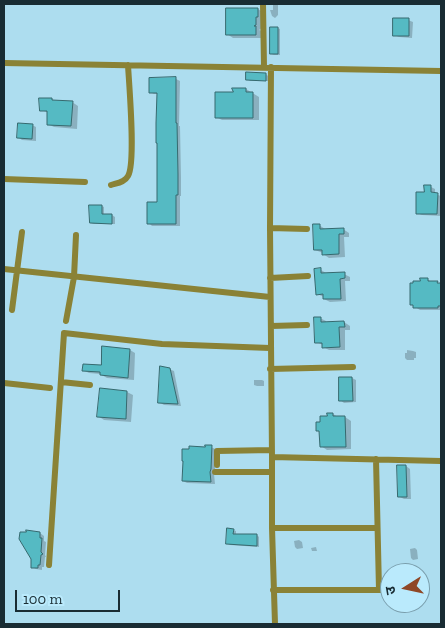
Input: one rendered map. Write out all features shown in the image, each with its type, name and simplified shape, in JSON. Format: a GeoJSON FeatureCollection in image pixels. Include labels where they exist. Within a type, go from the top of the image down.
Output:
{"type":"FeatureCollection","features":[{"type":"Feature","properties":{"kind":"street"},"geometry":{"type":"LineString","coordinates":[[262,4],[264,67]]}},
{"type":"Feature","properties":{"kind":"street"},"geometry":{"type":"LineString","coordinates":[[4,63],[441,71]]}},
{"type":"Feature","properties":{"kind":"street"},"geometry":{"type":"LineString","coordinates":[[112,185],[125,180],[129,175],[131,165],[132,148],[128,65]]}},
{"type":"Feature","properties":{"kind":"street"},"geometry":{"type":"LineString","coordinates":[[271,67],[270,369],[275,624]]}},
{"type":"Feature","properties":{"kind":"street"},"geometry":{"type":"LineString","coordinates":[[4,179],[85,182]]}},
{"type":"Feature","properties":{"kind":"street"},"geometry":{"type":"LineString","coordinates":[[270,228],[307,229]]}},
{"type":"Feature","properties":{"kind":"street"},"geometry":{"type":"LineString","coordinates":[[12,310],[22,232]]}},
{"type":"Feature","properties":{"kind":"street"},"geometry":{"type":"LineString","coordinates":[[66,321],[74,277],[76,235]]}},
{"type":"Feature","properties":{"kind":"street"},"geometry":{"type":"LineString","coordinates":[[4,269],[270,297]]}},
{"type":"Feature","properties":{"kind":"street"},"geometry":{"type":"LineString","coordinates":[[270,278],[308,276]]}},
{"type":"Feature","properties":{"kind":"street"},"geometry":{"type":"LineString","coordinates":[[270,326],[307,325]]}},
{"type":"Feature","properties":{"kind":"street"},"geometry":{"type":"LineString","coordinates":[[49,565],[64,333],[162,344],[270,348]]}},
{"type":"Feature","properties":{"kind":"street"},"geometry":{"type":"LineString","coordinates":[[270,369],[353,366]]}},
{"type":"Feature","properties":{"kind":"street"},"geometry":{"type":"LineString","coordinates":[[61,382],[90,385]]}},
{"type":"Feature","properties":{"kind":"street"},"geometry":{"type":"LineString","coordinates":[[4,383],[50,388]]}},
{"type":"Feature","properties":{"kind":"street"},"geometry":{"type":"LineString","coordinates":[[272,472],[216,468],[217,450],[441,461]]}},
{"type":"Feature","properties":{"kind":"street"},"geometry":{"type":"LineString","coordinates":[[273,590],[378,590],[376,459]]}},
{"type":"Feature","properties":{"kind":"street"},"geometry":{"type":"LineString","coordinates":[[272,528],[377,528]]}},
{"type":"Feature","properties":{"kind":"building"},"geometry":{"type":"Polygon","coordinates":[[[226,8],[258,8],[258,17],[256,17],[256,25],[254,26],[256,26],[256,35],[226,35],[226,8]]]}},
{"type":"Feature","properties":{"kind":"building"},"geometry":{"type":"Polygon","coordinates":[[[393,18],[409,18],[409,36],[393,36],[393,18]]]}},
{"type":"Feature","properties":{"kind":"building"},"geometry":{"type":"Polygon","coordinates":[[[270,27],[278,27],[278,54],[270,54],[270,27]]]}},
{"type":"Feature","properties":{"kind":"building"},"geometry":{"type":"Polygon","coordinates":[[[246,72],[266,73],[266,81],[246,80],[246,72]]]}},
{"type":"Feature","properties":{"kind":"building"},"geometry":{"type":"Polygon","coordinates":[[[176,77],[178,195],[176,195],[176,224],[147,224],[147,202],[157,202],[157,93],[149,93],[149,78],[176,77]]]}},
{"type":"Feature","properties":{"kind":"building"},"geometry":{"type":"Polygon","coordinates":[[[232,88],[246,88],[246,92],[253,92],[253,118],[215,118],[215,92],[233,92],[232,88]]]}},
{"type":"Feature","properties":{"kind":"building"},"geometry":{"type":"Polygon","coordinates":[[[39,98],[73,101],[71,126],[47,125],[47,111],[40,111],[39,98]]]}},
{"type":"Feature","properties":{"kind":"building"},"geometry":{"type":"Polygon","coordinates":[[[18,123],[33,124],[32,139],[17,138],[18,123]]]}},
{"type":"Feature","properties":{"kind":"building"},"geometry":{"type":"Polygon","coordinates":[[[424,185],[431,185],[431,192],[438,193],[437,214],[416,214],[416,192],[424,192],[424,185]]]}},
{"type":"Feature","properties":{"kind":"building"},"geometry":{"type":"Polygon","coordinates":[[[89,205],[102,205],[102,214],[112,214],[112,224],[90,223],[89,205]]]}},
{"type":"Feature","properties":{"kind":"building"},"geometry":{"type":"Polygon","coordinates":[[[313,224],[320,224],[320,229],[344,228],[344,234],[339,234],[339,254],[322,255],[322,250],[314,250],[313,224]]]}},
{"type":"Feature","properties":{"kind":"building"},"geometry":{"type":"Polygon","coordinates":[[[321,268],[321,273],[345,272],[345,278],[340,279],[341,299],[323,299],[323,294],[316,295],[314,269],[321,268]]]}},
{"type":"Feature","properties":{"kind":"building"},"geometry":{"type":"Polygon","coordinates":[[[420,278],[428,278],[428,281],[438,281],[437,283],[441,283],[441,306],[438,306],[438,308],[413,308],[413,305],[410,305],[410,283],[420,281],[420,278]]]}},
{"type":"Feature","properties":{"kind":"building"},"geometry":{"type":"Polygon","coordinates":[[[314,317],[321,317],[321,322],[344,321],[345,327],[339,327],[340,347],[322,348],[322,343],[315,343],[314,317]]]}},
{"type":"Feature","properties":{"kind":"building"},"geometry":{"type":"Polygon","coordinates":[[[102,346],[130,349],[128,378],[100,375],[100,372],[82,371],[83,364],[101,365],[102,346]]]}},
{"type":"Feature","properties":{"kind":"building"},"geometry":{"type":"Polygon","coordinates":[[[160,366],[170,368],[178,404],[158,403],[160,366]]]}},
{"type":"Feature","properties":{"kind":"building"},"geometry":{"type":"Polygon","coordinates":[[[339,377],[352,377],[353,401],[339,401],[339,377]]]}},
{"type":"Feature","properties":{"kind":"building"},"geometry":{"type":"Polygon","coordinates":[[[100,388],[127,391],[126,419],[97,417],[100,388]]]}},
{"type":"Feature","properties":{"kind":"building"},"geometry":{"type":"Polygon","coordinates":[[[327,413],[333,413],[333,416],[345,416],[346,447],[320,447],[319,431],[316,431],[316,422],[320,422],[320,416],[327,416],[327,413]]]}},
{"type":"Feature","properties":{"kind":"building"},"geometry":{"type":"Polygon","coordinates":[[[205,445],[212,445],[211,482],[182,481],[182,449],[189,449],[189,446],[205,447],[205,445]]]}},
{"type":"Feature","properties":{"kind":"building"},"geometry":{"type":"Polygon","coordinates":[[[397,465],[406,465],[407,497],[398,497],[397,465]]]}},
{"type":"Feature","properties":{"kind":"building"},"geometry":{"type":"Polygon","coordinates":[[[227,528],[234,529],[233,534],[257,534],[257,546],[226,544],[227,528]]]}},
{"type":"Feature","properties":{"kind":"building"},"geometry":{"type":"Polygon","coordinates":[[[26,530],[40,532],[40,538],[42,538],[41,552],[43,554],[41,555],[38,568],[31,568],[31,559],[19,539],[20,532],[26,532],[26,530]]]}}]}
